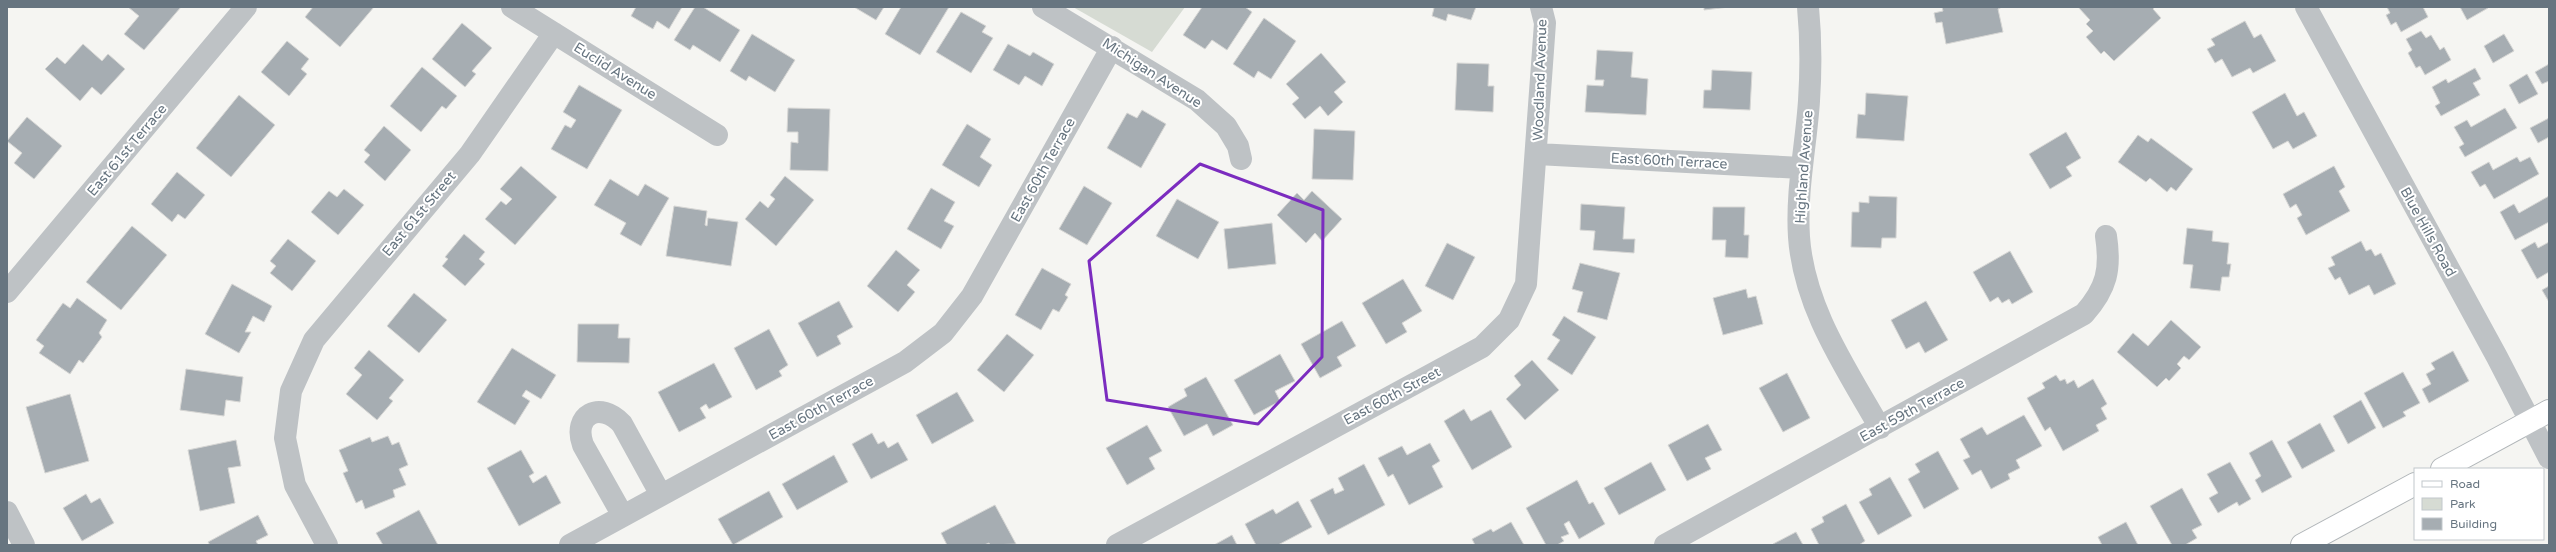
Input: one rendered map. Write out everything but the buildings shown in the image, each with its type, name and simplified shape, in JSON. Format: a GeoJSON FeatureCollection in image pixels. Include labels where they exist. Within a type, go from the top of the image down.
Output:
{"type":"FeatureCollection","features":[{"type":"Feature","properties":{"kind":"street","name":"East 61st Terrace"},"geometry":{"type":"LineString","coordinates":[[7,292],[246,7]]}},
{"type":"Feature","properties":{"kind":"street","name":"Euclid Avenue"},"geometry":{"type":"LineString","coordinates":[[512,7],[717,135]]}},
{"type":"Feature","properties":{"kind":"street","name":"Michigan Avenue"},"geometry":{"type":"LineString","coordinates":[[1043,7],[1112,47],[1197,100],[1226,126],[1238,146],[1241,159]]}},
{"type":"Feature","properties":{"kind":"street","name":"Woodland Avenue"},"geometry":{"type":"LineString","coordinates":[[1537,154],[1545,23],[1541,7]]}},
{"type":"Feature","properties":{"kind":"street","name":"Highland Avenue"},"geometry":{"type":"LineString","coordinates":[[1808,7],[1810,34],[1809,101],[1801,168],[1799,237],[1811,295],[1827,336],[1880,428]]}},
{"type":"Feature","properties":{"kind":"street","name":"Blue Hills Road"},"geometry":{"type":"LineString","coordinates":[[2306,7],[2549,458]]}},
{"type":"Feature","properties":{"kind":"street","name":"East 61st Street"},"geometry":{"type":"LineString","coordinates":[[327,545],[295,485],[285,438],[290,397],[314,340],[470,154],[554,33]]}},
{"type":"Feature","properties":{"kind":"street","name":"East 60th Terrace"},"geometry":{"type":"LineString","coordinates":[[623,516],[905,362],[943,333],[972,296],[1112,47]]}},
{"type":"Feature","properties":{"kind":"street","name":"East 60th Terrace"},"geometry":{"type":"LineString","coordinates":[[1537,154],[1801,168]]}},
{"type":"Feature","properties":{"kind":"street","name":"East 60th Street"},"geometry":{"type":"LineString","coordinates":[[1117,545],[1482,347],[1509,320],[1526,284],[1537,154]]}},
{"type":"Feature","properties":{"kind":"street","name":"East 59th Terrace"},"geometry":{"type":"LineString","coordinates":[[1664,545],[1880,428],[2084,314],[2096,301],[2106,282],[2109,259],[2106,236]]}},
{"type":"Feature","properties":{"kind":"street"},"geometry":{"type":"LineString","coordinates":[[570,545],[623,516],[583,445],[579,434],[583,422],[591,414],[604,411],[613,414],[622,424],[661,495]]}},
{"type":"Feature","properties":{"kind":"street"},"geometry":{"type":"LineString","coordinates":[[2444,468],[2549,411]]}},
{"type":"Feature","properties":{"kind":"street"},"geometry":{"type":"LineString","coordinates":[[2302,545],[2414,485]]}},
{"type":"Feature","properties":{"kind":"street"},"geometry":{"type":"LineString","coordinates":[[7,512],[24,545]]}},
{"type":"Feature","properties":{"kind":"highlighted area"},"geometry":{"type":"Polygon","coordinates":[[[1200,164],[1323,210],[1322,357],[1258,424],[1107,400],[1089,261],[1200,164]]]}},
{"type":"Feature","properties":{"kind":"green space"},"geometry":{"type":"Polygon","coordinates":[[[1073,7],[1185,7],[1152,52],[1073,7]]]}}]}
